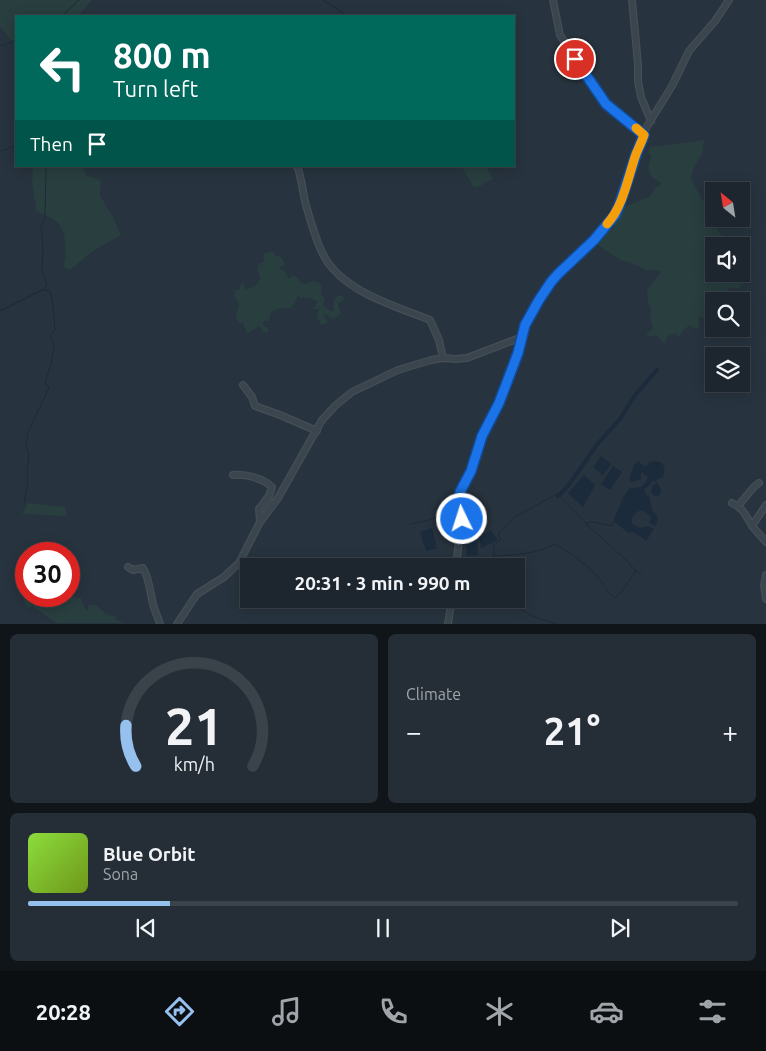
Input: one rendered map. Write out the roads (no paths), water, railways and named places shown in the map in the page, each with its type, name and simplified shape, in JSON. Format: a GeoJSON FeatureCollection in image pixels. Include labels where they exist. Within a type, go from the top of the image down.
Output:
{"type":"FeatureCollection","features":[{"type":"Feature","properties":{"kind":"street"},"geometry":{"type":"LineString","coordinates":[[552,0],[560,35],[592,84],[610,108],[644,135]]}},
{"type":"Feature","properties":{"kind":"street"},"geometry":{"type":"LineString","coordinates":[[632,0],[638,81],[641,97],[651,121]]}},
{"type":"Feature","properties":{"kind":"street"},"geometry":{"type":"LineString","coordinates":[[457,558],[462,514],[460,492],[471,471],[482,436],[499,403],[518,353],[525,325],[549,285],[558,274],[594,240],[615,215],[646,128],[672,86],[689,51],[715,21],[729,0]]}},
{"type":"Feature","properties":{"kind":"street"},"geometry":{"type":"LineString","coordinates":[[298,167],[310,220],[326,260],[354,287],[365,294],[430,320],[439,340],[443,358]]}},
{"type":"Feature","properties":{"kind":"street"},"geometry":{"type":"LineString","coordinates":[[177,624],[197,594],[227,575],[239,562],[260,522],[278,498],[322,420],[352,392],[398,370],[431,360],[467,358],[522,337]]}},
{"type":"Feature","properties":{"kind":"street"},"geometry":{"type":"LineString","coordinates":[[243,385],[252,397],[255,406],[317,431]]}},
{"type":"Feature","properties":{"kind":"street"},"geometry":{"type":"LineString","coordinates":[[233,475],[243,474],[268,483],[272,487],[269,496],[259,508],[260,522]]}},
{"type":"Feature","properties":{"kind":"street"},"geometry":{"type":"LineString","coordinates":[[738,506],[754,486],[759,483]]}},
{"type":"Feature","properties":{"kind":"street"},"geometry":{"type":"LineString","coordinates":[[732,504],[738,506],[745,513],[752,526],[766,542]]}},
{"type":"Feature","properties":{"kind":"street"},"geometry":{"type":"LineString","coordinates":[[752,526],[766,505]]}},
{"type":"Feature","properties":{"kind":"street"},"geometry":{"type":"LineString","coordinates":[[128,567],[133,570],[142,568],[144,570],[160,624]]}},
{"type":"Feature","properties":{"kind":"street"},"geometry":{"type":"LineString","coordinates":[[766,575],[764,585],[766,599]]}},
{"type":"Feature","properties":{"kind":"street"},"geometry":{"type":"LineString","coordinates":[[448,624],[451,608]]}},
{"type":"Feature","properties":{"kind":"water"},"geometry":{"type":"Polygon","coordinates":[[[601,456],[611,464],[603,475],[593,467],[601,456]]]}},
{"type":"Feature","properties":{"kind":"water"},"geometry":{"type":"Polygon","coordinates":[[[638,461],[642,465],[647,466],[649,462],[657,461],[664,466],[663,477],[656,480],[661,490],[660,495],[655,496],[651,492],[652,486],[656,484],[653,480],[644,489],[646,495],[649,496],[652,510],[658,517],[656,526],[649,523],[651,519],[642,511],[638,511],[633,515],[632,519],[632,524],[640,528],[648,526],[654,529],[646,541],[632,532],[629,533],[614,522],[624,496],[630,488],[637,488],[646,482],[648,476],[644,475],[643,472],[641,473],[641,479],[632,482],[629,480],[634,465],[638,461]]]}},
{"type":"Feature","properties":{"kind":"water"},"geometry":{"type":"Polygon","coordinates":[[[613,466],[622,472],[610,490],[601,484],[613,466]]]}},
{"type":"Feature","properties":{"kind":"water"},"geometry":{"type":"Polygon","coordinates":[[[584,475],[595,485],[583,507],[568,493],[584,475]]]}},
{"type":"Feature","properties":{"kind":"water"},"geometry":{"type":"Polygon","coordinates":[[[432,528],[437,548],[426,551],[420,532],[432,528]]]}},
{"type":"Feature","properties":{"kind":"water"},"geometry":{"type":"Polygon","coordinates":[[[491,530],[498,540],[481,548],[479,537],[491,530]]]}},
{"type":"Feature","properties":{"kind":"water"},"geometry":{"type":"Polygon","coordinates":[[[477,538],[478,555],[466,556],[467,542],[477,538]]]}},
{"type":"Feature","properties":{"kind":"waterway"},"geometry":{"type":"LineString","coordinates":[[63,15],[79,0]]}},
{"type":"Feature","properties":{"kind":"waterway"},"geometry":{"type":"LineString","coordinates":[[323,0],[346,15]]}},
{"type":"Feature","properties":{"kind":"waterway"},"geometry":{"type":"LineString","coordinates":[[0,44],[2,46],[15,40]]}},
{"type":"Feature","properties":{"kind":"waterway"},"geometry":{"type":"LineString","coordinates":[[0,151],[15,146]]}},
{"type":"Feature","properties":{"kind":"waterway"},"geometry":{"type":"LineString","coordinates":[[0,311],[42,290],[47,285],[42,270],[43,248],[41,227],[45,218],[46,167]]}},
{"type":"Feature","properties":{"kind":"waterway"},"geometry":{"type":"LineString","coordinates":[[24,504],[28,481],[29,456],[26,444],[28,432],[49,388],[45,383],[54,346],[50,335],[55,330],[53,305],[50,291],[42,290]]}},
{"type":"Feature","properties":{"kind":"waterway"},"geometry":{"type":"LineString","coordinates":[[558,496],[568,486],[599,442],[620,419],[635,395],[657,370]]}},
{"type":"Feature","properties":{"kind":"waterway"},"geometry":{"type":"LineString","coordinates":[[494,558],[494,545],[501,540],[498,534],[513,518],[557,494],[586,523],[593,522],[612,526],[615,521]]}},
{"type":"Feature","properties":{"kind":"waterway"},"geometry":{"type":"LineString","coordinates":[[410,524],[439,516],[456,517]]}},
{"type":"Feature","properties":{"kind":"waterway"},"geometry":{"type":"LineString","coordinates":[[586,524],[641,574]]}},
{"type":"Feature","properties":{"kind":"waterway"},"geometry":{"type":"LineString","coordinates":[[495,556],[533,552],[555,544],[587,567],[615,598],[636,571]]}},
{"type":"Feature","properties":{"kind":"waterway"},"geometry":{"type":"LineString","coordinates":[[519,608],[530,615],[557,624]]}}]}
